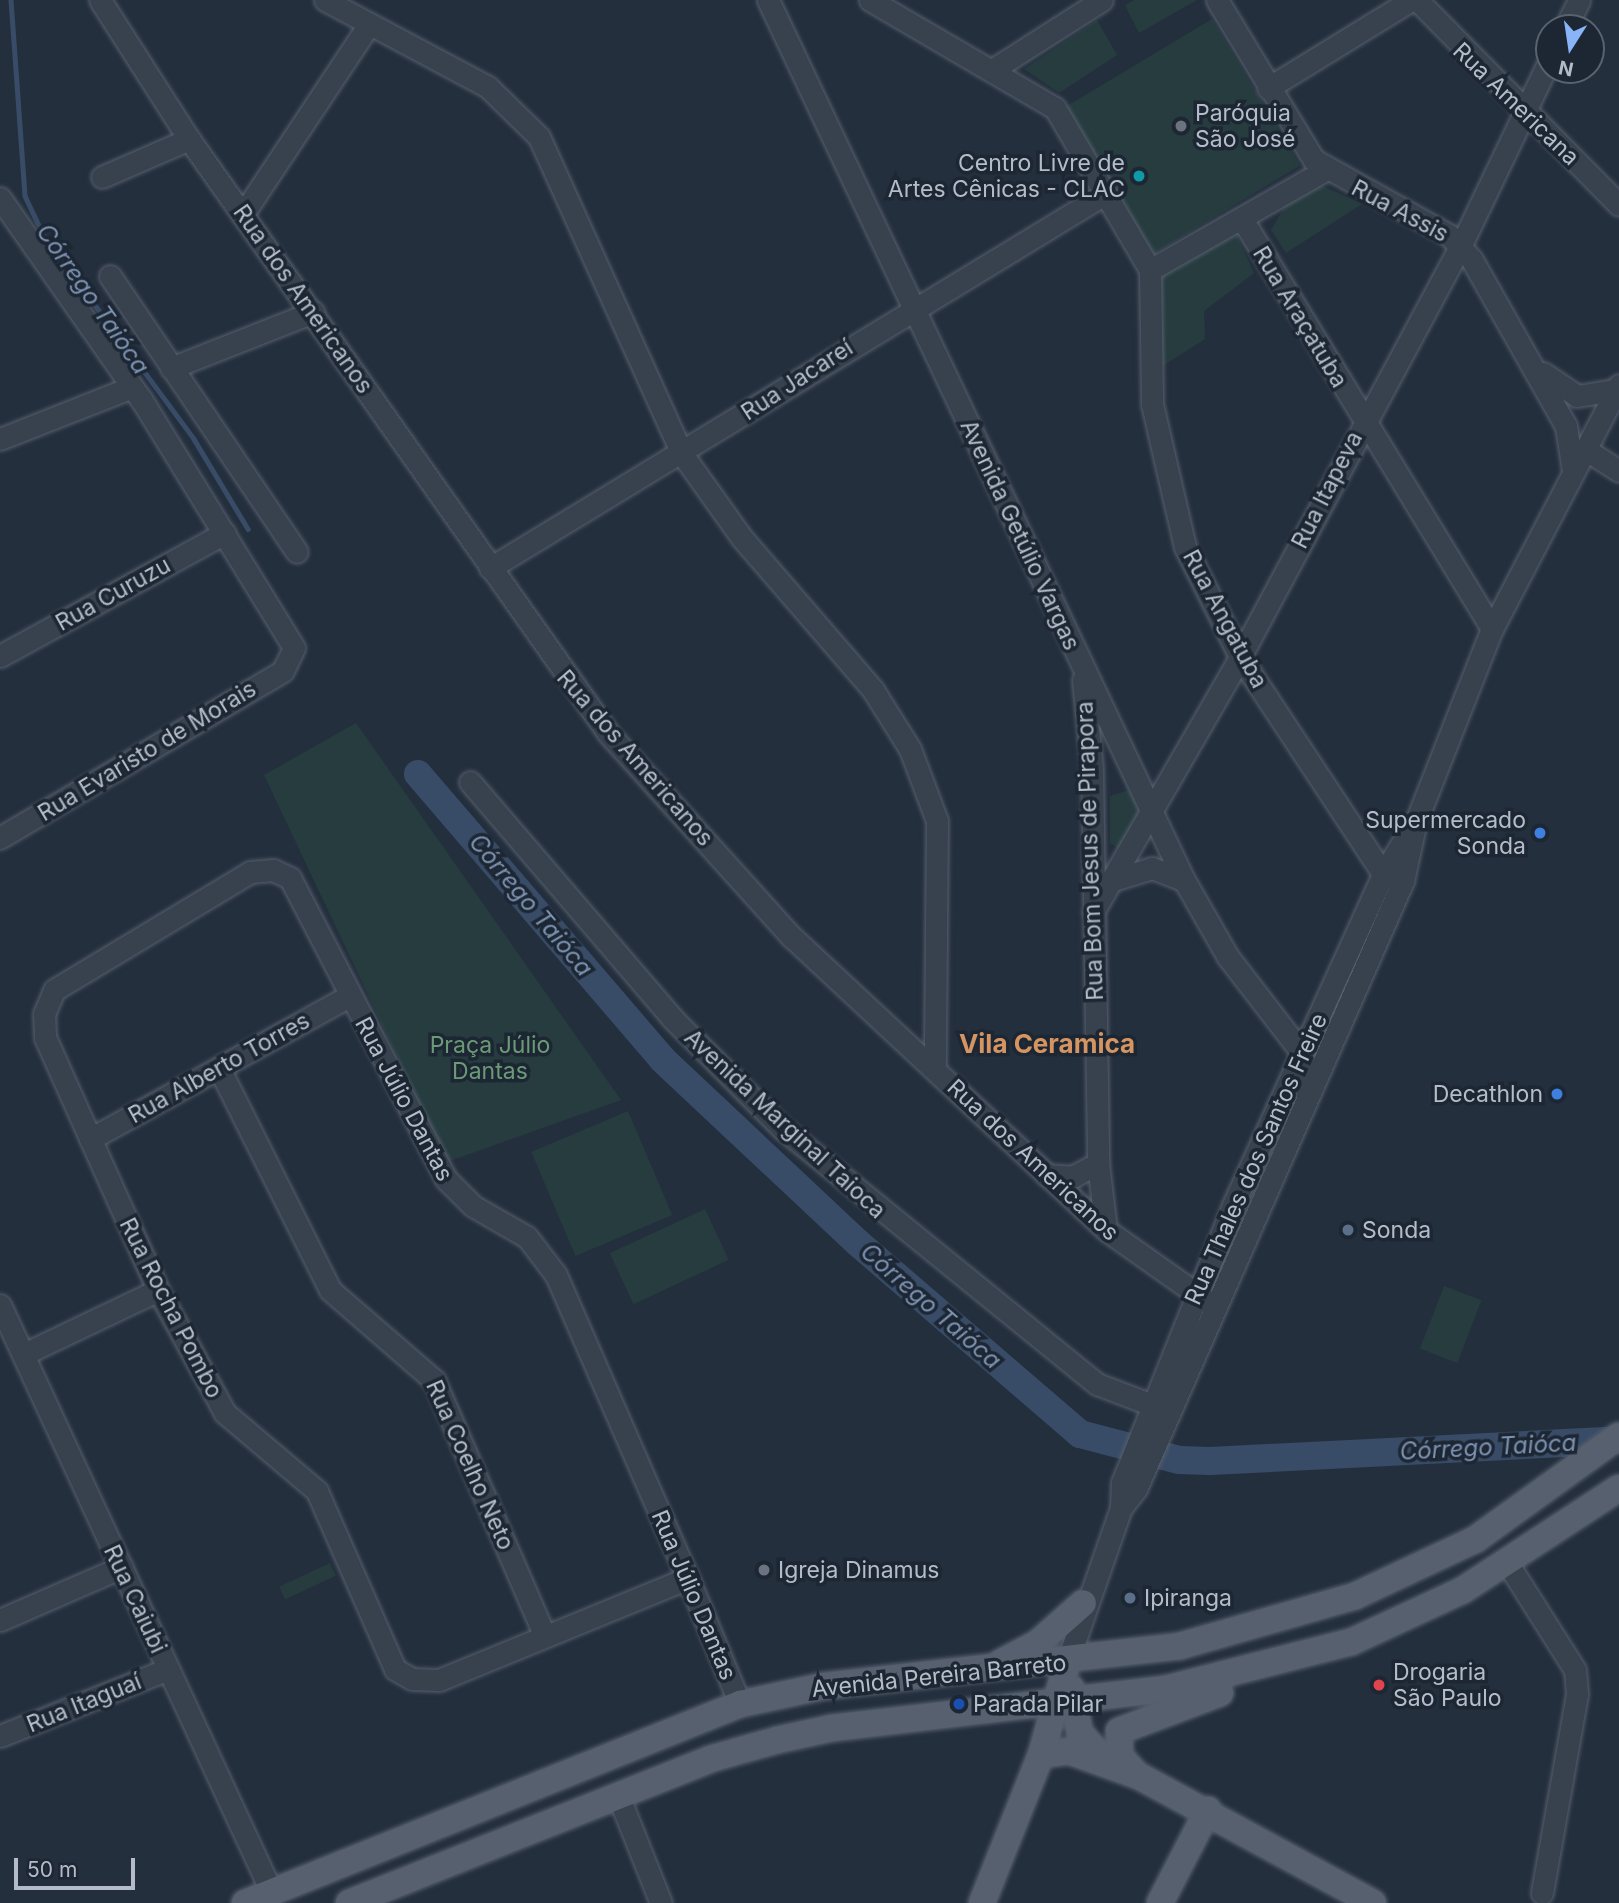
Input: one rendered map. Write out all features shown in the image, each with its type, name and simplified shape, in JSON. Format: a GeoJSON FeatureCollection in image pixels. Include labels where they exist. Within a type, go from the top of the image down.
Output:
{"type":"FeatureCollection","features":[{"type":"Feature","properties":{"kind":"main road","name":"Avenida Pereira Barreto"},"geometry":{"type":"LineString","coordinates":[[245,1903],[660,1731],[740,1704],[824,1685],[1067,1663],[1180,1646],[1355,1596],[1476,1539],[1599,1453],[1619,1436]]}},
{"type":"Feature","properties":{"kind":"main road","name":"Avenida Pereira Barreto"},"geometry":{"type":"LineString","coordinates":[[349,1903],[710,1759],[832,1728],[1064,1705],[1289,1662],[1416,1614],[1507,1564],[1619,1489]]}},
{"type":"Feature","properties":{"kind":"main road"},"geometry":{"type":"LineString","coordinates":[[979,1671],[1038,1643],[1083,1603]]}},
{"type":"Feature","properties":{"kind":"main road"},"geometry":{"type":"LineString","coordinates":[[1139,1776],[1116,1747],[1128,1722],[1216,1695],[1289,1662]]}},
{"type":"Feature","properties":{"kind":"main road","name":"Rua Thales dos Santos Freire"},"geometry":{"type":"LineString","coordinates":[[982,1903],[1041,1755],[1064,1705],[1067,1663]]}},
{"type":"Feature","properties":{"kind":"main road"},"geometry":{"type":"LineString","coordinates":[[1064,1705],[1085,1744],[1112,1766]]}},
{"type":"Feature","properties":{"kind":"main road"},"geometry":{"type":"LineString","coordinates":[[1041,1755],[1069,1751],[1139,1776],[1208,1810],[1372,1903]]}},
{"type":"Feature","properties":{"kind":"main road"},"geometry":{"type":"LineString","coordinates":[[1160,1903],[1208,1810]]}},
{"type":"Feature","properties":{"kind":"street","name":"Rua dos Americanos"},"geometry":{"type":"LineString","coordinates":[[100,0],[188,139],[313,312],[608,733],[792,937],[1106,1230],[1194,1297],[1215,1307]]}},
{"type":"Feature","properties":{"kind":"street"},"geometry":{"type":"LineString","coordinates":[[325,0],[488,87],[539,137],[682,454],[742,538],[873,690],[927,782],[937,821],[941,894],[935,1069]]}},
{"type":"Feature","properties":{"kind":"street","name":"Avenida Getúlio Vargas"},"geometry":{"type":"LineString","coordinates":[[768,0],[1184,880],[1228,957],[1302,1053]]}},
{"type":"Feature","properties":{"kind":"street"},"geometry":{"type":"LineString","coordinates":[[870,0],[1055,108],[1150,270],[1325,170],[1268,88],[1217,0]]}},
{"type":"Feature","properties":{"kind":"street"},"geometry":{"type":"LineString","coordinates":[[992,70],[1101,0]]}},
{"type":"Feature","properties":{"kind":"street"},"geometry":{"type":"LineString","coordinates":[[1268,88],[1411,0]]}},
{"type":"Feature","properties":{"kind":"street","name":"Rua Americana"},"geometry":{"type":"LineString","coordinates":[[1417,0],[1619,205]]}},
{"type":"Feature","properties":{"kind":"street"},"geometry":{"type":"LineString","coordinates":[[243,214],[369,24]]}},
{"type":"Feature","properties":{"kind":"street","name":"Rua Itapeva"},"geometry":{"type":"LineString","coordinates":[[1094,912],[1240,657],[1363,422],[1461,245],[1538,84]]}},
{"type":"Feature","properties":{"kind":"street"},"geometry":{"type":"LineString","coordinates":[[102,177],[188,139]]}},
{"type":"Feature","properties":{"kind":"street","name":"Rua Assis"},"geometry":{"type":"LineString","coordinates":[[1325,170],[1461,245],[1536,367],[1566,426],[1573,471]]}},
{"type":"Feature","properties":{"kind":"street","name":"Rua Jacareí"},"geometry":{"type":"LineString","coordinates":[[490,568],[682,454],[911,306],[1106,193]]}},
{"type":"Feature","properties":{"kind":"street"},"geometry":{"type":"LineString","coordinates":[[0,198],[6,221],[132,387],[225,533]]}},
{"type":"Feature","properties":{"kind":"street","name":"Rua Araçatuba"},"geometry":{"type":"LineString","coordinates":[[1242,219],[1363,422],[1492,629]]}},
{"type":"Feature","properties":{"kind":"street","name":"Rua Angatuba"},"geometry":{"type":"LineString","coordinates":[[1150,270],[1152,404],[1166,482],[1203,588],[1240,657],[1393,878]]}},
{"type":"Feature","properties":{"kind":"street"},"geometry":{"type":"LineString","coordinates":[[110,276],[297,552]]}},
{"type":"Feature","properties":{"kind":"street"},"geometry":{"type":"LineString","coordinates":[[171,368],[313,312]]}},
{"type":"Feature","properties":{"kind":"street","name":"Rua Assis"},"geometry":{"type":"LineString","coordinates":[[1536,367],[1577,396],[1618,388]]}},
{"type":"Feature","properties":{"kind":"street"},"geometry":{"type":"LineString","coordinates":[[0,439],[132,387]]}},
{"type":"Feature","properties":{"kind":"street","name":"Rua Thales dos Santos Freire"},"geometry":{"type":"LineString","coordinates":[[1067,1663],[1083,1603],[1146,1444],[1215,1307],[1307,1097],[1492,629],[1618,388]]}},
{"type":"Feature","properties":{"kind":"street"},"geometry":{"type":"LineString","coordinates":[[1585,449],[1619,471]]}},
{"type":"Feature","properties":{"kind":"street","name":"Rua Curuzu"},"geometry":{"type":"LineString","coordinates":[[0,656],[225,533]]}},
{"type":"Feature","properties":{"kind":"street","name":"Rua Evaristo de Morais"},"geometry":{"type":"LineString","coordinates":[[0,838],[291,662],[287,631],[225,533]]}},
{"type":"Feature","properties":{"kind":"street","name":"Rua Bom Jesus de Pirapora"},"geometry":{"type":"LineString","coordinates":[[1082,666],[1092,768],[1098,1163],[1106,1230]]}},
{"type":"Feature","properties":{"kind":"street","name":"Avenida Marginal Taioca"},"geometry":{"type":"LineString","coordinates":[[470,782],[663,1009],[782,1128],[1097,1384],[1152,1405]]}},
{"type":"Feature","properties":{"kind":"street"},"geometry":{"type":"LineString","coordinates":[[1110,881],[1152,868],[1184,880]]}},
{"type":"Feature","properties":{"kind":"street","name":"Rua Júlio Dantas"},"geometry":{"type":"LineString","coordinates":[[46,1006],[59,985],[264,869],[290,878],[349,996],[454,1191],[527,1237],[547,1259],[688,1578],[740,1704]]}},
{"type":"Feature","properties":{"kind":"street","name":"Rua Thales dos Santos Freire"},"geometry":{"type":"LineString","coordinates":[[1146,1444],[1152,1405],[1194,1297],[1302,1053],[1393,878]]}},
{"type":"Feature","properties":{"kind":"street","name":"Rua Alberto Torres"},"geometry":{"type":"LineString","coordinates":[[90,1139],[349,996]]}},
{"type":"Feature","properties":{"kind":"street","name":"Rua Rocha Pombo"},"geometry":{"type":"LineString","coordinates":[[46,1006],[45,1037],[158,1290],[225,1413],[317,1492],[396,1669],[412,1679],[439,1680],[544,1634],[688,1578]]}},
{"type":"Feature","properties":{"kind":"street"},"geometry":{"type":"LineString","coordinates":[[1302,1053],[1307,1097]]}},
{"type":"Feature","properties":{"kind":"street","name":"Rua Coelho Neto"},"geometry":{"type":"LineString","coordinates":[[219,1068],[330,1290],[434,1380],[544,1634]]}},
{"type":"Feature","properties":{"kind":"street"},"geometry":{"type":"LineString","coordinates":[[1046,1175],[1072,1177],[1098,1163]]}},
{"type":"Feature","properties":{"kind":"street"},"geometry":{"type":"LineString","coordinates":[[24,1354],[158,1290]]}},
{"type":"Feature","properties":{"kind":"street","name":"Rua Caiubi"},"geometry":{"type":"LineString","coordinates":[[0,1305],[271,1892]]}},
{"type":"Feature","properties":{"kind":"street"},"geometry":{"type":"LineString","coordinates":[[1507,1564],[1575,1670],[1577,1694],[1542,1893]]}},
{"type":"Feature","properties":{"kind":"street"},"geometry":{"type":"LineString","coordinates":[[0,1620],[122,1567]]}},
{"type":"Feature","properties":{"kind":"street","name":"Rua Itaguaí"},"geometry":{"type":"LineString","coordinates":[[0,1736],[168,1670]]}},
{"type":"Feature","properties":{"kind":"street"},"geometry":{"type":"LineString","coordinates":[[618,1795],[662,1903]]}},
{"type":"Feature","properties":{"kind":"green space"},"geometry":{"type":"Polygon","coordinates":[[[1134,0],[1197,0],[1139,33],[1125,5],[1134,0]]]}},
{"type":"Feature","properties":{"kind":"green space"},"geometry":{"type":"Polygon","coordinates":[[[1212,19],[1300,166],[1153,254],[1065,108],[1212,19]]]}},
{"type":"Feature","properties":{"kind":"green space"},"geometry":{"type":"Polygon","coordinates":[[[1097,20],[1117,55],[1059,93],[1024,69],[1097,20]]]}},
{"type":"Feature","properties":{"kind":"green space"},"geometry":{"type":"Polygon","coordinates":[[[1314,182],[1362,204],[1286,253],[1271,230],[1290,197],[1314,182]]]}},
{"type":"Feature","properties":{"kind":"green space"},"geometry":{"type":"Polygon","coordinates":[[[1235,231],[1254,273],[1204,311],[1205,339],[1158,369],[1159,274],[1235,231]]]}},
{"type":"Feature","properties":{"kind":"green space","name":"Praça Júlio Dantas"},"geometry":{"type":"Polygon","coordinates":[[[356,723],[621,1100],[447,1162],[264,775],[356,723]]]}},
{"type":"Feature","properties":{"kind":"green space"},"geometry":{"type":"Polygon","coordinates":[[[1129,790],[1139,806],[1136,829],[1119,849],[1110,843],[1110,796],[1129,790]]]}},
{"type":"Feature","properties":{"kind":"green space"},"geometry":{"type":"Polygon","coordinates":[[[628,1111],[672,1215],[575,1256],[531,1152],[628,1111]]]}},
{"type":"Feature","properties":{"kind":"green space"},"geometry":{"type":"Polygon","coordinates":[[[705,1209],[729,1260],[634,1304],[610,1253],[705,1209]]]}},
{"type":"Feature","properties":{"kind":"green space"},"geometry":{"type":"Polygon","coordinates":[[[1444,1286],[1481,1300],[1457,1363],[1420,1349],[1444,1286]]]}},
{"type":"Feature","properties":{"kind":"green space"},"geometry":{"type":"Polygon","coordinates":[[[330,1563],[336,1576],[285,1599],[279,1587],[330,1563]]]}},
{"type":"Feature","properties":{"kind":"waterway","name":"Córrego Taióca"},"geometry":{"type":"LineString","coordinates":[[11,0],[25,196],[44,236],[194,439],[248,529]]}},
{"type":"Feature","properties":{"kind":"waterway","name":"Córrego Taióca"},"geometry":{"type":"LineString","coordinates":[[418,774],[662,1059],[858,1243],[1080,1434],[1179,1460],[1210,1461],[1619,1440]]}},
{"type":"Feature","properties":{"kind":"place","name":"Paróquia São José"},"geometry":{"type":"Point","coordinates":[1181,126]}},
{"type":"Feature","properties":{"kind":"place","name":"Centro Livre de Artes Cênicas - CLAC"},"geometry":{"type":"Point","coordinates":[1139,176]}},
{"type":"Feature","properties":{"kind":"place","name":"Supermercado Sonda"},"geometry":{"type":"Point","coordinates":[1540,833]}},
{"type":"Feature","properties":{"kind":"place","name":"Decathlon"},"geometry":{"type":"Point","coordinates":[1557,1094]}},
{"type":"Feature","properties":{"kind":"place","name":"Sonda"},"geometry":{"type":"Point","coordinates":[1348,1230]}},
{"type":"Feature","properties":{"kind":"place","name":"Igreja Dinamus"},"geometry":{"type":"Point","coordinates":[764,1570]}},
{"type":"Feature","properties":{"kind":"place","name":"Ipiranga"},"geometry":{"type":"Point","coordinates":[1130,1598]}},
{"type":"Feature","properties":{"kind":"place","name":"Drogaria São Paulo"},"geometry":{"type":"Point","coordinates":[1379,1685]}},
{"type":"Feature","properties":{"kind":"place","name":"Parada Pilar"},"geometry":{"type":"Point","coordinates":[959,1704]}},
{"type":"Feature","properties":{"kind":"district","name":"Vila Ceramica"},"geometry":{"type":"Point","coordinates":[1047,1044]}}]}
